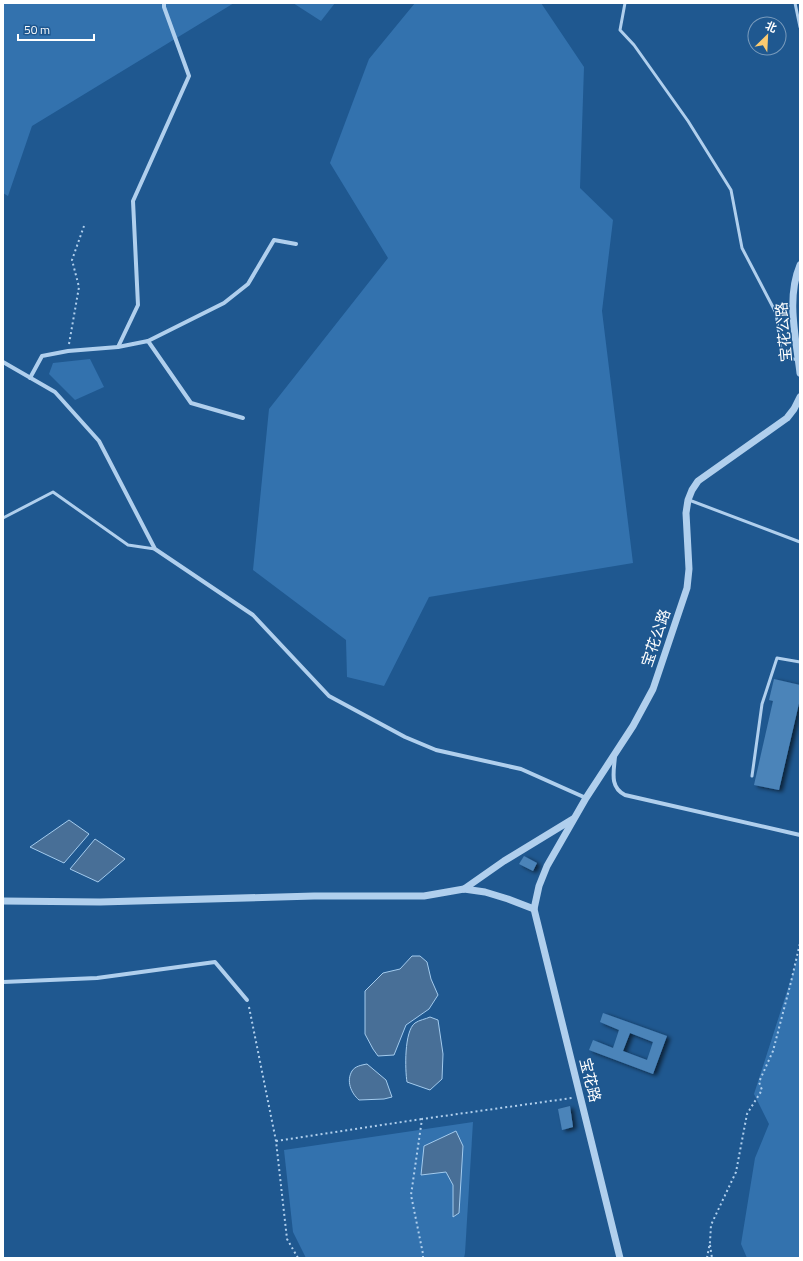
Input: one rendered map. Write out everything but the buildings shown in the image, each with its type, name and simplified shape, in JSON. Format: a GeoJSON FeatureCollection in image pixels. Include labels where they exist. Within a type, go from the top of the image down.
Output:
{"type":"FeatureCollection","features":[{"type":"Feature","properties":{"kind":"street"},"geometry":{"type":"LineString","coordinates":[[118,347],[138,305],[133,201],[189,76],[164,7],[164,3]]}},
{"type":"Feature","properties":{"kind":"street"},"geometry":{"type":"LineString","coordinates":[[30,378],[42,356],[68,351],[118,347],[148,341],[224,304],[248,284],[274,240],[296,244]]}},
{"type":"Feature","properties":{"kind":"street","name":"宝花公路"},"geometry":{"type":"LineString","coordinates":[[800,266],[794,290],[793,306],[800,373]]}},
{"type":"Feature","properties":{"kind":"street"},"geometry":{"type":"LineString","coordinates":[[148,341],[191,403],[244,418]]}},
{"type":"Feature","properties":{"kind":"street"},"geometry":{"type":"LineString","coordinates":[[3,362],[55,392],[99,441],[155,549],[253,615],[329,696],[405,738],[436,750],[521,769],[586,798]]}},
{"type":"Feature","properties":{"kind":"street","name":"宝花公路"},"geometry":{"type":"LineString","coordinates":[[534,909],[539,886],[547,866],[586,798],[633,726],[653,689],[687,588],[689,569],[686,513],[688,500],[698,482],[787,418],[794,409],[800,397]]}},
{"type":"Feature","properties":{"kind":"street"},"geometry":{"type":"LineString","coordinates":[[615,754],[614,782],[618,791],[625,795],[800,835]]}},
{"type":"Feature","properties":{"kind":"street"},"geometry":{"type":"LineString","coordinates":[[464,889],[504,861],[574,818]]}},
{"type":"Feature","properties":{"kind":"street"},"geometry":{"type":"LineString","coordinates":[[3,901],[100,902],[314,896],[424,896],[464,889],[485,892],[534,909]]}},
{"type":"Feature","properties":{"kind":"street","name":"宝花路"},"geometry":{"type":"LineString","coordinates":[[534,909],[620,1258]]}},
{"type":"Feature","properties":{"kind":"street"},"geometry":{"type":"LineString","coordinates":[[3,982],[97,978],[215,962],[248,1000]]}},
{"type":"Feature","properties":{"kind":"lane"},"geometry":{"type":"LineString","coordinates":[[625,3],[620,30],[634,45],[683,115],[731,190],[742,248],[776,313],[782,357],[799,360]]}},
{"type":"Feature","properties":{"kind":"lane"},"geometry":{"type":"LineString","coordinates":[[795,3],[800,27]]}},
{"type":"Feature","properties":{"kind":"lane"},"geometry":{"type":"LineString","coordinates":[[3,518],[53,492],[128,545],[155,549]]}},
{"type":"Feature","properties":{"kind":"lane"},"geometry":{"type":"LineString","coordinates":[[688,500],[800,542]]}},
{"type":"Feature","properties":{"kind":"lane"},"geometry":{"type":"LineString","coordinates":[[752,776],[762,704],[777,658],[800,662]]}},
{"type":"Feature","properties":{"kind":"path"},"geometry":{"type":"LineString","coordinates":[[68,351],[79,287],[72,260],[84,226]]}},
{"type":"Feature","properties":{"kind":"path"},"geometry":{"type":"LineString","coordinates":[[707,1258],[711,1225],[736,1172],[747,1114],[762,1090],[759,1082],[772,1051],[800,943]]}},
{"type":"Feature","properties":{"kind":"path"},"geometry":{"type":"LineString","coordinates":[[248,1000],[276,1141],[288,1239],[298,1258]]}},
{"type":"Feature","properties":{"kind":"path"},"geometry":{"type":"LineString","coordinates":[[276,1141],[581,1096]]}},
{"type":"Feature","properties":{"kind":"path"},"geometry":{"type":"LineString","coordinates":[[422,1119],[411,1195],[423,1258]]}},
{"type":"Feature","properties":{"kind":"path"},"geometry":{"type":"LineString","coordinates":[[710,1243],[712,1258]]}},
{"type":"Feature","properties":{"kind":"shaded area"},"geometry":{"type":"Polygon","coordinates":[[[3,3],[234,3],[32,126],[8,196],[3,193],[3,3]]]}},
{"type":"Feature","properties":{"kind":"shaded area"},"geometry":{"type":"Polygon","coordinates":[[[293,3],[335,3],[321,21],[293,3]]]}},
{"type":"Feature","properties":{"kind":"shaded area"},"geometry":{"type":"Polygon","coordinates":[[[415,3],[541,3],[584,67],[580,188],[613,220],[602,311],[633,563],[429,597],[384,686],[347,677],[346,640],[253,570],[269,409],[388,258],[330,163],[369,59],[415,3]]]}},
{"type":"Feature","properties":{"kind":"shaded area"},"geometry":{"type":"Polygon","coordinates":[[[90,359],[104,387],[75,400],[49,374],[53,363],[90,359]]]}},
{"type":"Feature","properties":{"kind":"shaded area"},"geometry":{"type":"Polygon","coordinates":[[[69,820],[89,834],[64,863],[30,847],[69,820]]]}},
{"type":"Feature","properties":{"kind":"shaded area"},"geometry":{"type":"Polygon","coordinates":[[[95,839],[125,859],[98,882],[70,869],[95,839]]]}},
{"type":"Feature","properties":{"kind":"shaded area"},"geometry":{"type":"Polygon","coordinates":[[[800,951],[800,1258],[747,1258],[741,1244],[755,1158],[769,1124],[754,1094],[800,951]]]}},
{"type":"Feature","properties":{"kind":"shaded area"},"geometry":{"type":"Polygon","coordinates":[[[412,956],[420,956],[427,962],[431,979],[438,995],[429,1009],[406,1025],[394,1055],[378,1056],[365,1034],[365,991],[383,973],[400,969],[412,956]]]}},
{"type":"Feature","properties":{"kind":"shaded area"},"geometry":{"type":"Polygon","coordinates":[[[430,1017],[438,1020],[443,1054],[442,1079],[430,1090],[407,1082],[406,1051],[411,1027],[415,1023],[430,1017]]]}},
{"type":"Feature","properties":{"kind":"shaded area"},"geometry":{"type":"Polygon","coordinates":[[[367,1064],[386,1080],[392,1097],[384,1099],[359,1100],[354,1094],[349,1083],[350,1075],[355,1068],[367,1064]]]}},
{"type":"Feature","properties":{"kind":"shaded area"},"geometry":{"type":"Polygon","coordinates":[[[473,1122],[464,1258],[306,1258],[293,1232],[284,1150],[473,1122]]]}},
{"type":"Feature","properties":{"kind":"shaded area"},"geometry":{"type":"Polygon","coordinates":[[[456,1131],[463,1146],[459,1213],[453,1217],[453,1185],[446,1172],[421,1175],[424,1146],[456,1131]]]}}]}
